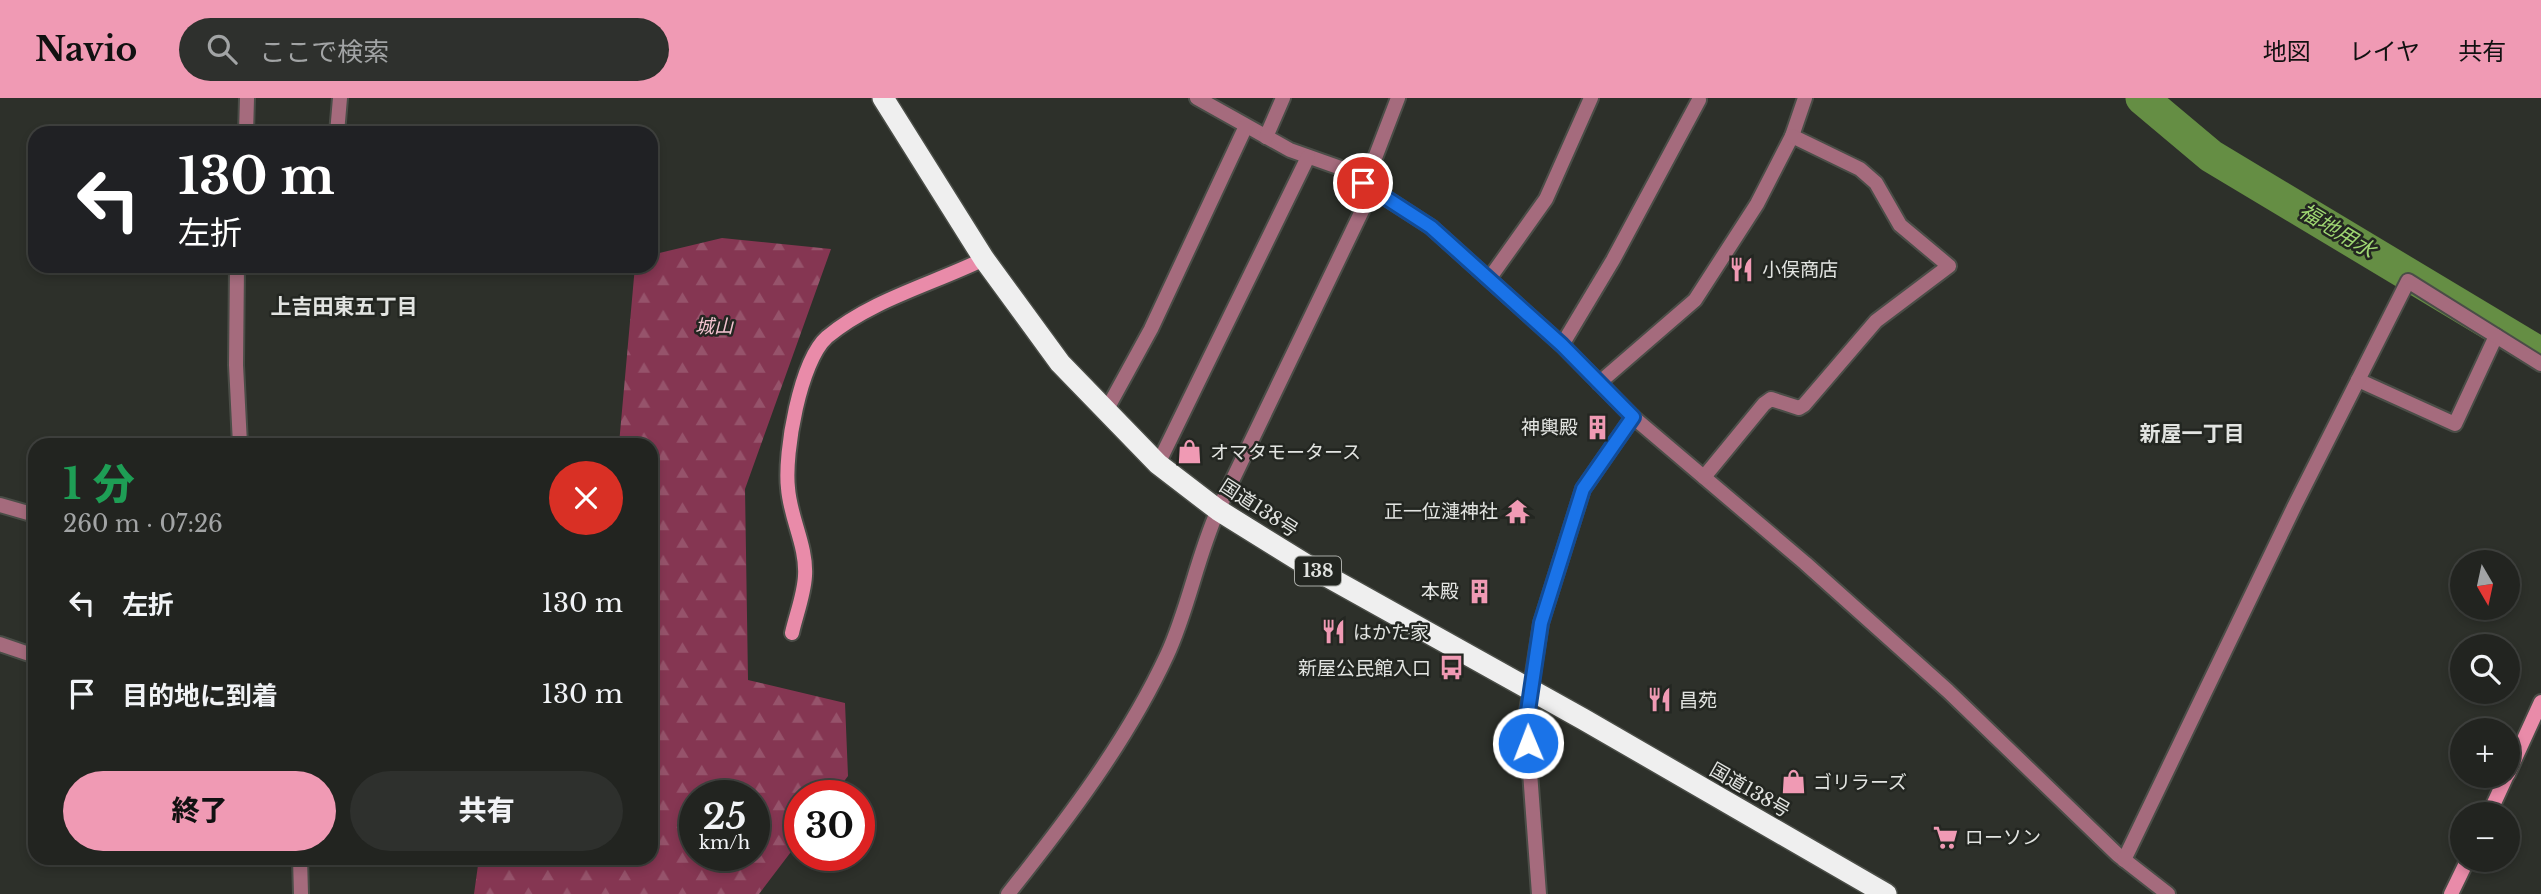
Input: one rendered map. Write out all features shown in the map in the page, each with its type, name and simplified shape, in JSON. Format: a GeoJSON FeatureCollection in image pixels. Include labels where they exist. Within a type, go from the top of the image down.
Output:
{"type":"FeatureCollection","features":[{"type":"Feature","properties":{"kind":"highway","name":"国道138号"},"geometry":{"type":"LineString","coordinates":[[883,98],[984,259],[1060,363],[1158,464],[1218,510],[1305,564],[1530,690],[1862,888],[1886,894]]}},
{"type":"Feature","properties":{"kind":"street"},"geometry":{"type":"LineString","coordinates":[[246,126],[247,98]]}},
{"type":"Feature","properties":{"kind":"street"},"geometry":{"type":"LineString","coordinates":[[338,126],[340,98]]}},
{"type":"Feature","properties":{"kind":"street"},"geometry":{"type":"LineString","coordinates":[[1266,137],[1283,98]]}},
{"type":"Feature","properties":{"kind":"street"},"geometry":{"type":"LineString","coordinates":[[1008,894],[1042,851],[1133,719],[1168,653],[1202,547],[1369,186],[1398,98]]}},
{"type":"Feature","properties":{"kind":"street"},"geometry":{"type":"LineString","coordinates":[[1489,279],[1546,199],[1591,98]]}},
{"type":"Feature","properties":{"kind":"street"},"geometry":{"type":"LineString","coordinates":[[1599,383],[1695,300],[1757,204],[1792,136],[1805,98]]}},
{"type":"Feature","properties":{"kind":"street"},"geometry":{"type":"LineString","coordinates":[[1203,100],[1308,158],[1338,167],[1431,227],[1562,345],[1633,417],[1948,691],[2124,860],[2168,894]]}},
{"type":"Feature","properties":{"kind":"street"},"geometry":{"type":"LineString","coordinates":[[1562,345],[1613,260],[1699,100]]}},
{"type":"Feature","properties":{"kind":"street"},"geometry":{"type":"LineString","coordinates":[[1106,411],[1151,329],[1246,126]]}},
{"type":"Feature","properties":{"kind":"street"},"geometry":{"type":"LineString","coordinates":[[1704,477],[1763,404],[1771,399],[1799,408],[1804,405],[1876,321],[1949,265],[1900,225],[1876,183],[1860,169],[1792,136]]}},
{"type":"Feature","properties":{"kind":"street"},"geometry":{"type":"LineString","coordinates":[[1158,464],[1308,158]]}},
{"type":"Feature","properties":{"kind":"street"},"geometry":{"type":"LineString","coordinates":[[792,633],[805,578],[804,554],[788,489],[788,470],[793,415],[806,374],[826,338],[874,309],[984,259]]}},
{"type":"Feature","properties":{"kind":"street"},"geometry":{"type":"LineString","coordinates":[[237,273],[236,365],[240,438]]}},
{"type":"Feature","properties":{"kind":"street"},"geometry":{"type":"LineString","coordinates":[[2124,860],[2408,281],[2541,364]]}},
{"type":"Feature","properties":{"kind":"street"},"geometry":{"type":"LineString","coordinates":[[2358,380],[2455,424],[2496,336]]}},
{"type":"Feature","properties":{"kind":"street"},"geometry":{"type":"LineString","coordinates":[[1539,894],[1527,718],[1541,623],[1583,489],[1633,417]]}},
{"type":"Feature","properties":{"kind":"street"},"geometry":{"type":"LineString","coordinates":[[0,505],[28,513]]}},
{"type":"Feature","properties":{"kind":"street"},"geometry":{"type":"LineString","coordinates":[[0,644],[28,654]]}},
{"type":"Feature","properties":{"kind":"street"},"geometry":{"type":"LineString","coordinates":[[2520,746],[2541,702]]}},
{"type":"Feature","properties":{"kind":"street"},"geometry":{"type":"LineString","coordinates":[[300,865],[301,894]]}},
{"type":"Feature","properties":{"kind":"street"},"geometry":{"type":"LineString","coordinates":[[2452,894],[2462,872]]}},
{"type":"Feature","properties":{"kind":"green space","name":"城山"},"geometry":{"type":"Polygon","coordinates":[[[722,238],[831,249],[745,489],[748,680],[845,703],[848,776],[845,780],[784,780],[784,861],[759,894],[474,894],[478,865],[658,865],[658,438],[620,438],[634,273],[658,273],[658,253],[722,238]]]}},
{"type":"Feature","properties":{"kind":"waterway","name":"福地用水"},"geometry":{"type":"LineString","coordinates":[[2142,98],[2211,156],[2541,354]]}},
{"type":"Feature","properties":{"kind":"place","name":"小俣商店"},"geometry":{"type":"Point","coordinates":[1742,269]}},
{"type":"Feature","properties":{"kind":"place","name":"神輿殿"},"geometry":{"type":"Point","coordinates":[1598,427]}},
{"type":"Feature","properties":{"kind":"place","name":"オマタモータース"},"geometry":{"type":"Point","coordinates":[1190,452]}},
{"type":"Feature","properties":{"kind":"place","name":"正一位漣神社"},"geometry":{"type":"Point","coordinates":[1518,511]}},
{"type":"Feature","properties":{"kind":"place","name":"本殿"},"geometry":{"type":"Point","coordinates":[1479,591]}},
{"type":"Feature","properties":{"kind":"place","name":"はかた家"},"geometry":{"type":"Point","coordinates":[1333,632]}},
{"type":"Feature","properties":{"kind":"place","name":"新屋公民館入口"},"geometry":{"type":"Point","coordinates":[1451,668]}},
{"type":"Feature","properties":{"kind":"place","name":"昌苑"},"geometry":{"type":"Point","coordinates":[1659,700]}},
{"type":"Feature","properties":{"kind":"place","name":"ゴリラーズ"},"geometry":{"type":"Point","coordinates":[1793,782]}},
{"type":"Feature","properties":{"kind":"place","name":"ローソン"},"geometry":{"type":"Point","coordinates":[1945,837]}},
{"type":"Feature","properties":{"kind":"district","name":"上吉田東五丁目"},"geometry":{"type":"Point","coordinates":[344,307]}},
{"type":"Feature","properties":{"kind":"district","name":"新屋一丁目"},"geometry":{"type":"Point","coordinates":[2192,434]}},
{"type":"Feature","properties":{"kind":"route"},"geometry":{"type":"LineString","coordinates":[[1363,183],[1431,227],[1562,345],[1633,417],[1583,489],[1541,623],[1527,718],[1528,743]]}}]}
